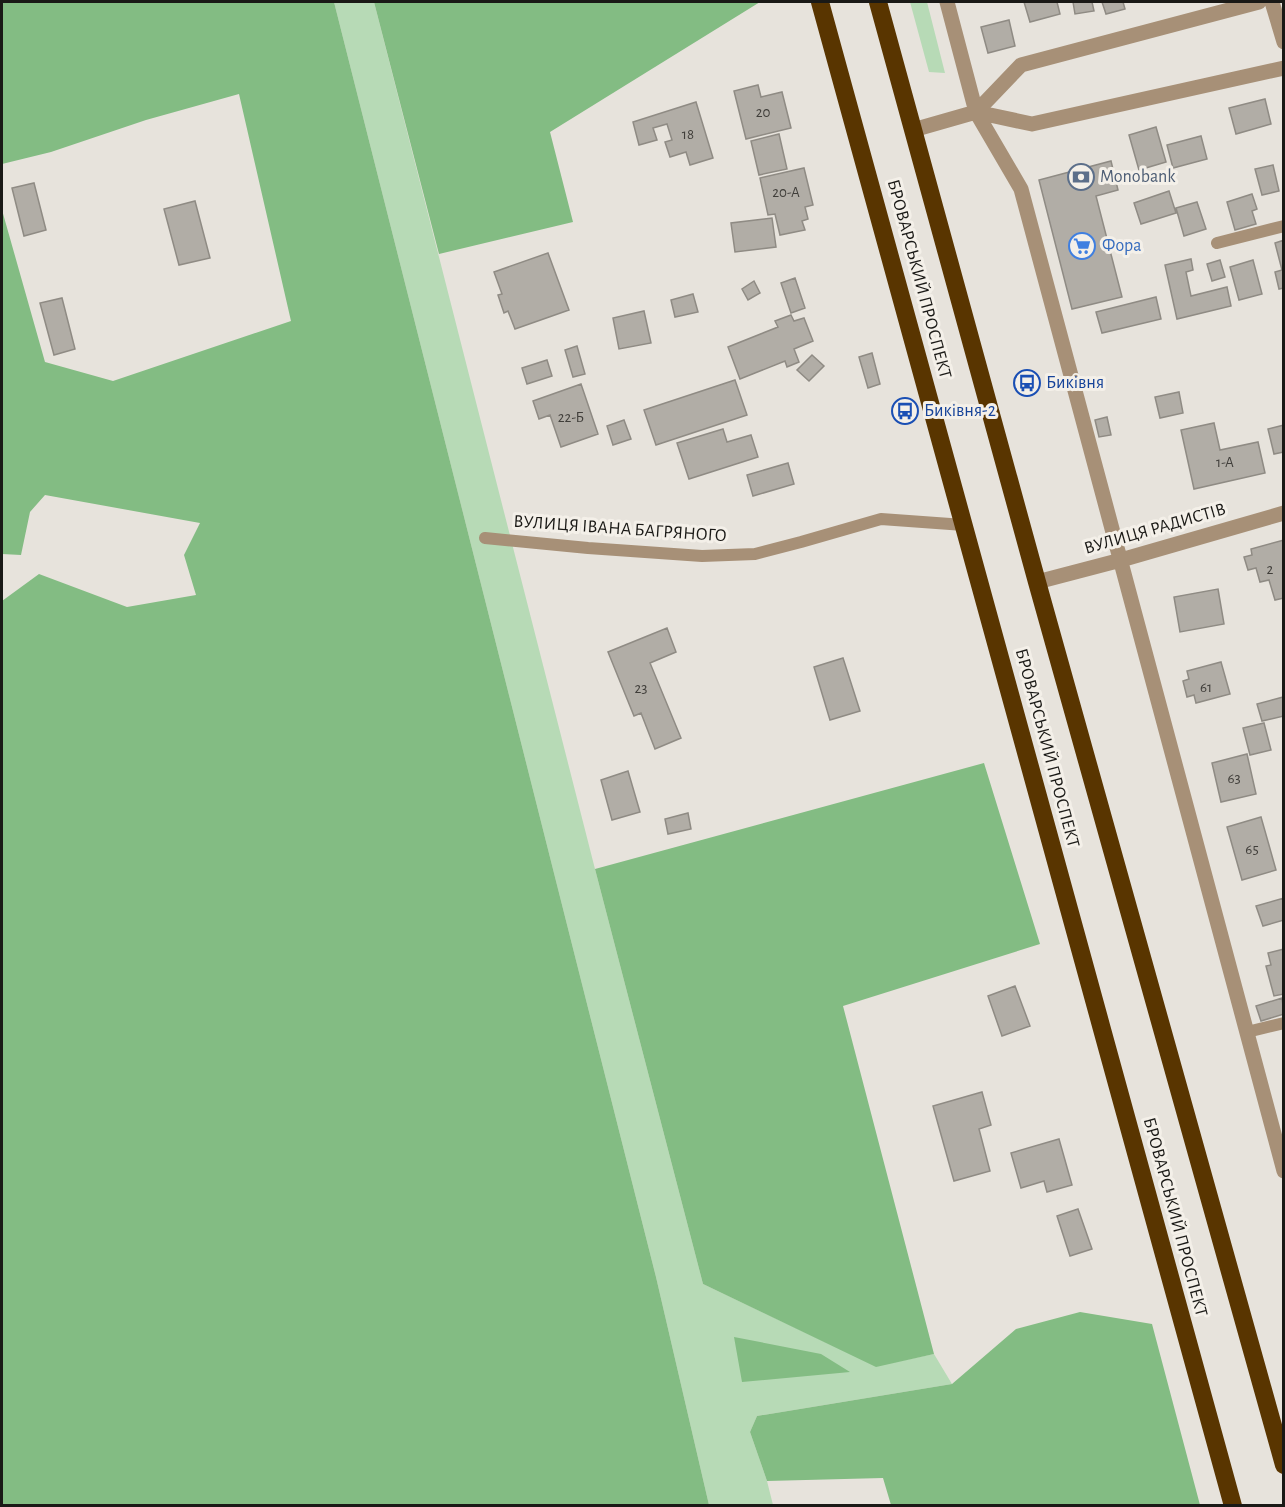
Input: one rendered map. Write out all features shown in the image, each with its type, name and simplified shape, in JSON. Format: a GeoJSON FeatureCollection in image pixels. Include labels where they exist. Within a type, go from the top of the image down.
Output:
{"type":"FeatureCollection","features":[{"type":"Feature","properties":{"kind":"highway","name":"БРОВАРСЬКИЙ ПРОСПЕКТ"},"geometry":{"type":"LineString","coordinates":[[820,2],[1233,1506]]}},
{"type":"Feature","properties":{"kind":"highway","name":"БРОВАРСЬКИЙ ПРОСПЕКТ"},"geometry":{"type":"LineString","coordinates":[[878,2],[1037,582],[1284,1465]]}},
{"type":"Feature","properties":{"kind":"street"},"geometry":{"type":"LineString","coordinates":[[947,2],[976,112],[1021,189],[1284,1171]]}},
{"type":"Feature","properties":{"kind":"street"},"geometry":{"type":"LineString","coordinates":[[976,112],[1021,65],[1259,2]]}},
{"type":"Feature","properties":{"kind":"street"},"geometry":{"type":"LineString","coordinates":[[1272,2],[1284,42]]}},
{"type":"Feature","properties":{"kind":"street"},"geometry":{"type":"LineString","coordinates":[[913,130],[976,112],[1032,124],[1284,68]]}},
{"type":"Feature","properties":{"kind":"street","name":"ВУЛИЦЯ РАДИСТІВ"},"geometry":{"type":"LineString","coordinates":[[1037,582],[1284,513]]}},
{"type":"Feature","properties":{"kind":"lane"},"geometry":{"type":"LineString","coordinates":[[1217,243],[1284,226]]}},
{"type":"Feature","properties":{"kind":"lane","name":"ВУЛИЦЯ ІВАНА БАГРЯНОГО"},"geometry":{"type":"LineString","coordinates":[[485,538],[702,556],[755,554],[881,519],[964,525]]}},
{"type":"Feature","properties":{"kind":"lane"},"geometry":{"type":"LineString","coordinates":[[1247,1032],[1284,1023]]}},
{"type":"Feature","properties":{"kind":"green space"},"geometry":{"type":"Polygon","coordinates":[[[2,2],[334,2],[656,1277],[709,1505],[2,1505],[2,601],[39,574],[127,607],[196,595],[184,555],[200,523],[45,495],[30,512],[21,555],[2,554],[2,210],[45,362],[113,381],[291,321],[239,94],[146,120],[51,152],[2,164],[2,2]]]}},
{"type":"Feature","properties":{"kind":"green space"},"geometry":{"type":"Polygon","coordinates":[[[334,2],[374,2],[703,1284],[876,1366],[934,1354],[952,1384],[757,1416],[750,1432],[773,1505],[709,1505],[656,1277],[334,2]]]}},
{"type":"Feature","properties":{"kind":"green space"},"geometry":{"type":"Polygon","coordinates":[[[374,2],[760,2],[550,132],[573,222],[439,254],[374,2]]]}},
{"type":"Feature","properties":{"kind":"green space"},"geometry":{"type":"Polygon","coordinates":[[[910,2],[927,2],[945,73],[929,72],[910,2]]]}},
{"type":"Feature","properties":{"kind":"green space"},"geometry":{"type":"Polygon","coordinates":[[[984,763],[1040,944],[843,1006],[934,1354],[876,1367],[703,1284],[595,869],[984,763]]]}},
{"type":"Feature","properties":{"kind":"green space"},"geometry":{"type":"Polygon","coordinates":[[[1080,1312],[1152,1324],[1200,1505],[891,1505],[883,1478],[767,1481],[750,1432],[757,1416],[952,1384],[1016,1329],[1080,1312]]]}},
{"type":"Feature","properties":{"kind":"green space"},"geometry":{"type":"Polygon","coordinates":[[[734,1337],[821,1354],[850,1372],[742,1382],[734,1337]]]}},
{"type":"Feature","properties":{"kind":"building"},"geometry":{"type":"Polygon","coordinates":[[[1024,2],[1057,2],[1060,14],[1030,22],[1024,2]]]}},
{"type":"Feature","properties":{"kind":"building"},"geometry":{"type":"Polygon","coordinates":[[[1073,2],[1092,2],[1094,11],[1075,14],[1073,2]]]}},
{"type":"Feature","properties":{"kind":"building"},"geometry":{"type":"Polygon","coordinates":[[[1102,2],[1123,2],[1125,9],[1106,14],[1102,2]]]}},
{"type":"Feature","properties":{"kind":"building"},"geometry":{"type":"Polygon","coordinates":[[[1009,20],[1015,46],[988,53],[981,27],[1009,20]]]}},
{"type":"Feature","properties":{"kind":"building"},"geometry":{"type":"Polygon","coordinates":[[[758,85],[761,97],[782,92],[791,128],[746,139],[734,91],[758,85]]]}},
{"type":"Feature","properties":{"kind":"building"},"geometry":{"type":"Polygon","coordinates":[[[1265,99],[1271,124],[1236,134],[1229,108],[1265,99]]]}},
{"type":"Feature","properties":{"kind":"building"},"geometry":{"type":"Polygon","coordinates":[[[696,102],[713,158],[690,165],[686,152],[670,157],[665,142],[672,140],[667,124],[653,128],[657,140],[639,145],[633,122],[696,102]]]}},
{"type":"Feature","properties":{"kind":"building"},"geometry":{"type":"Polygon","coordinates":[[[1156,127],[1166,162],[1139,170],[1129,135],[1156,127]]]}},
{"type":"Feature","properties":{"kind":"building"},"geometry":{"type":"Polygon","coordinates":[[[779,134],[787,169],[759,175],[751,141],[779,134]]]}},
{"type":"Feature","properties":{"kind":"building"},"geometry":{"type":"Polygon","coordinates":[[[1201,136],[1207,159],[1173,168],[1167,145],[1201,136]]]}},
{"type":"Feature","properties":{"kind":"building","name":"Фора"},"geometry":{"type":"Polygon","coordinates":[[[1111,161],[1118,190],[1096,196],[1122,297],[1072,309],[1039,180],[1111,161]]]}},
{"type":"Feature","properties":{"kind":"building"},"geometry":{"type":"Polygon","coordinates":[[[1273,165],[1279,191],[1262,195],[1255,169],[1273,165]]]}},
{"type":"Feature","properties":{"kind":"building"},"geometry":{"type":"Polygon","coordinates":[[[804,168],[813,205],[805,207],[808,219],[802,221],[805,230],[780,235],[775,214],[768,215],[760,178],[804,168]]]}},
{"type":"Feature","properties":{"kind":"building"},"geometry":{"type":"Polygon","coordinates":[[[34,183],[46,230],[24,236],[12,188],[34,183]]]}},
{"type":"Feature","properties":{"kind":"building"},"geometry":{"type":"Polygon","coordinates":[[[1169,191],[1176,213],[1141,224],[1134,203],[1169,191]]]}},
{"type":"Feature","properties":{"kind":"building"},"geometry":{"type":"Polygon","coordinates":[[[1252,194],[1257,209],[1252,211],[1256,224],[1235,230],[1227,202],[1252,194]]]}},
{"type":"Feature","properties":{"kind":"building"},"geometry":{"type":"Polygon","coordinates":[[[195,201],[210,258],[179,265],[164,209],[195,201]]]}},
{"type":"Feature","properties":{"kind":"building"},"geometry":{"type":"Polygon","coordinates":[[[1197,202],[1206,229],[1184,236],[1176,208],[1197,202]]]}},
{"type":"Feature","properties":{"kind":"building"},"geometry":{"type":"Polygon","coordinates":[[[772,218],[776,247],[735,252],[731,223],[772,218]]]}},
{"type":"Feature","properties":{"kind":"building"},"geometry":{"type":"Polygon","coordinates":[[[1284,240],[1284,288],[1279,289],[1275,272],[1282,270],[1275,243],[1284,240]]]}},
{"type":"Feature","properties":{"kind":"building"},"geometry":{"type":"Polygon","coordinates":[[[548,253],[569,310],[515,329],[508,311],[504,313],[498,295],[502,294],[494,272],[548,253]]]}},
{"type":"Feature","properties":{"kind":"building"},"geometry":{"type":"Polygon","coordinates":[[[1191,259],[1193,270],[1186,272],[1191,296],[1227,287],[1231,306],[1177,319],[1165,265],[1191,259]]]}},
{"type":"Feature","properties":{"kind":"building"},"geometry":{"type":"Polygon","coordinates":[[[1220,260],[1225,277],[1212,281],[1207,264],[1220,260]]]}},
{"type":"Feature","properties":{"kind":"building"},"geometry":{"type":"Polygon","coordinates":[[[1253,260],[1262,294],[1239,300],[1230,267],[1253,260]]]}},
{"type":"Feature","properties":{"kind":"building"},"geometry":{"type":"Polygon","coordinates":[[[795,278],[805,308],[791,313],[781,283],[795,278]]]}},
{"type":"Feature","properties":{"kind":"building"},"geometry":{"type":"Polygon","coordinates":[[[754,281],[760,293],[748,300],[742,289],[754,281]]]}},
{"type":"Feature","properties":{"kind":"building"},"geometry":{"type":"Polygon","coordinates":[[[693,294],[698,312],[675,317],[671,300],[693,294]]]}},
{"type":"Feature","properties":{"kind":"building"},"geometry":{"type":"Polygon","coordinates":[[[1156,297],[1161,319],[1102,333],[1096,312],[1156,297]]]}},
{"type":"Feature","properties":{"kind":"building"},"geometry":{"type":"Polygon","coordinates":[[[62,298],[75,349],[54,355],[40,303],[62,298]]]}},
{"type":"Feature","properties":{"kind":"building"},"geometry":{"type":"Polygon","coordinates":[[[644,311],[651,343],[619,349],[613,318],[644,311]]]}},
{"type":"Feature","properties":{"kind":"building"},"geometry":{"type":"Polygon","coordinates":[[[791,315],[794,321],[804,318],[813,341],[794,349],[799,362],[787,367],[785,361],[740,379],[728,347],[778,327],[775,321],[791,315]]]}},
{"type":"Feature","properties":{"kind":"building"},"geometry":{"type":"Polygon","coordinates":[[[577,346],[585,374],[573,377],[565,350],[577,346]]]}},
{"type":"Feature","properties":{"kind":"building"},"geometry":{"type":"Polygon","coordinates":[[[872,353],[880,384],[868,388],[859,357],[872,353]]]}},
{"type":"Feature","properties":{"kind":"building"},"geometry":{"type":"Polygon","coordinates":[[[812,355],[824,366],[809,381],[797,370],[812,355]]]}},
{"type":"Feature","properties":{"kind":"building"},"geometry":{"type":"Polygon","coordinates":[[[547,360],[552,376],[527,384],[522,368],[547,360]]]}},
{"type":"Feature","properties":{"kind":"building"},"geometry":{"type":"Polygon","coordinates":[[[735,380],[747,415],[656,445],[644,410],[735,380]]]}},
{"type":"Feature","properties":{"kind":"building"},"geometry":{"type":"Polygon","coordinates":[[[581,384],[598,434],[561,447],[550,415],[539,419],[533,401],[581,384]]]}},
{"type":"Feature","properties":{"kind":"building"},"geometry":{"type":"Polygon","coordinates":[[[1179,392],[1183,413],[1160,418],[1155,397],[1179,392]]]}},
{"type":"Feature","properties":{"kind":"building"},"geometry":{"type":"Polygon","coordinates":[[[1107,417],[1111,435],[1099,437],[1095,420],[1107,417]]]}},
{"type":"Feature","properties":{"kind":"building"},"geometry":{"type":"Polygon","coordinates":[[[624,420],[631,439],[613,445],[607,426],[624,420]]]}},
{"type":"Feature","properties":{"kind":"building"},"geometry":{"type":"Polygon","coordinates":[[[1214,423],[1220,450],[1258,442],[1265,473],[1194,489],[1181,430],[1214,423]]]}},
{"type":"Feature","properties":{"kind":"building"},"geometry":{"type":"Polygon","coordinates":[[[1284,425],[1284,452],[1274,454],[1268,429],[1284,425]]]}},
{"type":"Feature","properties":{"kind":"building"},"geometry":{"type":"Polygon","coordinates":[[[723,429],[727,442],[751,435],[758,457],[689,479],[677,443],[723,429]]]}},
{"type":"Feature","properties":{"kind":"building"},"geometry":{"type":"Polygon","coordinates":[[[788,463],[794,484],[753,496],[747,475],[788,463]]]}},
{"type":"Feature","properties":{"kind":"building"},"geometry":{"type":"Polygon","coordinates":[[[1284,540],[1284,598],[1275,600],[1269,580],[1260,582],[1256,568],[1248,570],[1244,557],[1252,555],[1251,549],[1284,540]]]}},
{"type":"Feature","properties":{"kind":"building"},"geometry":{"type":"Polygon","coordinates":[[[1218,589],[1224,624],[1180,632],[1174,597],[1218,589]]]}},
{"type":"Feature","properties":{"kind":"building"},"geometry":{"type":"Polygon","coordinates":[[[667,628],[676,652],[650,663],[681,738],[655,749],[641,713],[634,716],[608,652],[667,628]]]}},
{"type":"Feature","properties":{"kind":"building"},"geometry":{"type":"Polygon","coordinates":[[[843,658],[860,711],[830,720],[814,667],[843,658]]]}},
{"type":"Feature","properties":{"kind":"building"},"geometry":{"type":"Polygon","coordinates":[[[1221,662],[1230,694],[1196,703],[1194,695],[1187,697],[1183,681],[1189,679],[1187,671],[1221,662]]]}},
{"type":"Feature","properties":{"kind":"building"},"geometry":{"type":"Polygon","coordinates":[[[1283,697],[1284,716],[1262,721],[1257,704],[1283,697]]]}},
{"type":"Feature","properties":{"kind":"building"},"geometry":{"type":"Polygon","coordinates":[[[1264,723],[1271,750],[1250,755],[1243,728],[1264,723]]]}},
{"type":"Feature","properties":{"kind":"building"},"geometry":{"type":"Polygon","coordinates":[[[1247,754],[1256,794],[1221,802],[1212,763],[1247,754]]]}},
{"type":"Feature","properties":{"kind":"building"},"geometry":{"type":"Polygon","coordinates":[[[628,771],[640,812],[612,820],[601,780],[628,771]]]}},
{"type":"Feature","properties":{"kind":"building"},"geometry":{"type":"Polygon","coordinates":[[[688,813],[691,829],[668,834],[665,819],[688,813]]]}},
{"type":"Feature","properties":{"kind":"building"},"geometry":{"type":"Polygon","coordinates":[[[1261,817],[1276,870],[1242,880],[1227,827],[1261,817]]]}},
{"type":"Feature","properties":{"kind":"building"},"geometry":{"type":"Polygon","coordinates":[[[1284,898],[1284,920],[1263,926],[1256,906],[1284,898]]]}},
{"type":"Feature","properties":{"kind":"building"},"geometry":{"type":"Polygon","coordinates":[[[1284,949],[1284,994],[1274,996],[1266,966],[1271,965],[1268,953],[1284,949]]]}},
{"type":"Feature","properties":{"kind":"building"},"geometry":{"type":"Polygon","coordinates":[[[1015,986],[1030,1026],[1002,1036],[988,996],[1015,986]]]}},
{"type":"Feature","properties":{"kind":"building"},"geometry":{"type":"Polygon","coordinates":[[[1282,998],[1284,1014],[1261,1021],[1256,1006],[1282,998]]]}},
{"type":"Feature","properties":{"kind":"building"},"geometry":{"type":"Polygon","coordinates":[[[982,1092],[991,1125],[979,1129],[990,1171],[954,1181],[933,1106],[982,1092]]]}},
{"type":"Feature","properties":{"kind":"building"},"geometry":{"type":"Polygon","coordinates":[[[1059,1139],[1072,1185],[1047,1192],[1044,1181],[1021,1188],[1011,1153],[1059,1139]]]}},
{"type":"Feature","properties":{"kind":"building"},"geometry":{"type":"Polygon","coordinates":[[[1078,1209],[1092,1249],[1070,1256],[1057,1216],[1078,1209]]]}},
{"type":"Feature","properties":{"kind":"place","name":"Monobank"},"geometry":{"type":"Point","coordinates":[1081,177]}},
{"type":"Feature","properties":{"kind":"place","name":"Фора"},"geometry":{"type":"Point","coordinates":[1082,246]}},
{"type":"Feature","properties":{"kind":"place","name":"Бикiвня"},"geometry":{"type":"Point","coordinates":[1027,383]}},
{"type":"Feature","properties":{"kind":"place","name":"Бикiвня-2"},"geometry":{"type":"Point","coordinates":[905,411]}}]}
